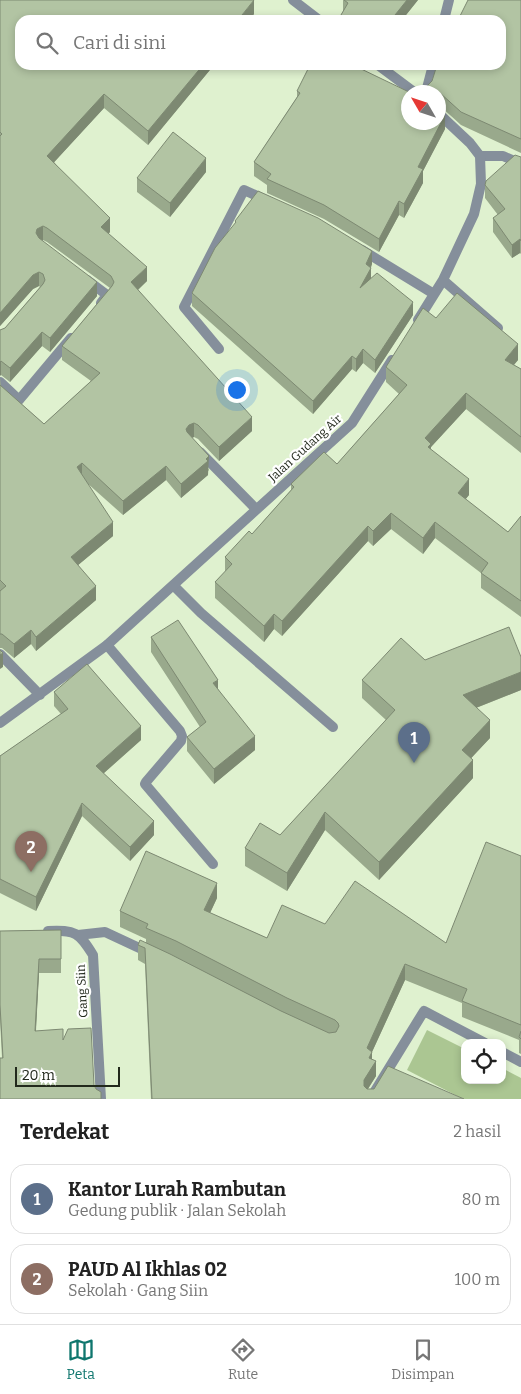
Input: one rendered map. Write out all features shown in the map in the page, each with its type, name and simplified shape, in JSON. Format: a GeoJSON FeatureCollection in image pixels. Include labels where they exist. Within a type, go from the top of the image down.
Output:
{"type":"FeatureCollection","features":[{"type":"Feature","properties":{"kind":"street"},"geometry":{"type":"LineString","coordinates":[[293,0],[312,15]]}},
{"type":"Feature","properties":{"kind":"street"},"geometry":{"type":"LineString","coordinates":[[445,15],[449,0]]}},
{"type":"Feature","properties":{"kind":"street"},"geometry":{"type":"LineString","coordinates":[[385,70],[405,85]]}},
{"type":"Feature","properties":{"kind":"street"},"geometry":{"type":"LineString","coordinates":[[428,85],[432,70]]}},
{"type":"Feature","properties":{"kind":"street"},"geometry":{"type":"LineString","coordinates":[[414,326],[444,280],[474,214],[481,184],[480,156],[470,143],[446,120]]}},
{"type":"Feature","properties":{"kind":"street"},"geometry":{"type":"LineString","coordinates":[[480,156],[503,156],[521,164]]}},
{"type":"Feature","properties":{"kind":"street"},"geometry":{"type":"LineString","coordinates":[[219,349],[184,307],[244,190],[278,206]]}},
{"type":"Feature","properties":{"kind":"street"},"geometry":{"type":"LineString","coordinates":[[354,245],[434,294]]}},
{"type":"Feature","properties":{"kind":"street"},"geometry":{"type":"LineString","coordinates":[[78,274],[107,295],[94,310]]}},
{"type":"Feature","properties":{"kind":"street"},"geometry":{"type":"LineString","coordinates":[[444,280],[507,336]]}},
{"type":"Feature","properties":{"kind":"street"},"geometry":{"type":"LineString","coordinates":[[0,382],[19,400],[76,332]]}},
{"type":"Feature","properties":{"kind":"street","name":"Jalan Gudang Air"},"geometry":{"type":"LineString","coordinates":[[0,723],[107,645],[352,424],[398,350]]}},
{"type":"Feature","properties":{"kind":"street"},"geometry":{"type":"LineString","coordinates":[[192,444],[256,509]]}},
{"type":"Feature","properties":{"kind":"street"},"geometry":{"type":"LineString","coordinates":[[174,586],[201,613],[333,728]]}},
{"type":"Feature","properties":{"kind":"street"},"geometry":{"type":"LineString","coordinates":[[107,645],[180,731],[181,741],[145,784],[213,864]]}},
{"type":"Feature","properties":{"kind":"street"},"geometry":{"type":"LineString","coordinates":[[0,654],[40,695]]}},
{"type":"Feature","properties":{"kind":"street"},"geometry":{"type":"LineString","coordinates":[[39,931],[68,930],[78,935],[105,932],[156,955]]}},
{"type":"Feature","properties":{"kind":"street","name":"Gang Siin"},"geometry":{"type":"LineString","coordinates":[[78,935],[93,955],[101,1099]]}},
{"type":"Feature","properties":{"kind":"street"},"geometry":{"type":"LineString","coordinates":[[370,1099],[424,1011],[477,1039]]}},
{"type":"Feature","properties":{"kind":"street"},"geometry":{"type":"LineString","coordinates":[[506,1054],[521,1062]]}},
{"type":"Feature","properties":{"kind":"green space"},"geometry":{"type":"Polygon","coordinates":[[[427,1030],[461,1047],[461,1084],[506,1084],[506,1070],[521,1078],[521,1099],[463,1099],[407,1070],[427,1030]]]}},
{"type":"Feature","properties":{"kind":"building"},"geometry":{"type":"Polygon","coordinates":[[[0,0],[254,0],[242,15],[15,15],[15,70],[199,70],[148,131],[104,94],[47,156],[110,218],[101,227],[147,267],[131,282],[252,417],[219,447],[198,425],[194,423],[189,425],[186,429],[187,432],[209,456],[206,459],[208,461],[181,484],[166,466],[123,501],[82,463],[77,467],[113,522],[71,557],[96,586],[36,637],[31,630],[14,644],[0,634],[0,591],[6,586],[0,580],[0,385],[44,424],[100,373],[62,346],[114,282],[111,276],[47,228],[43,226],[37,229],[36,233],[39,238],[97,282],[50,338],[42,332],[10,368],[0,362],[0,330],[5,328],[45,280],[43,274],[39,272],[33,275],[0,313],[0,136],[2,134],[0,132],[0,0]]]}},
{"type":"Feature","properties":{"kind":"building"},"geometry":{"type":"Polygon","coordinates":[[[344,0],[407,0],[395,15],[341,15],[348,3],[344,0]]]}},
{"type":"Feature","properties":{"kind":"building"},"geometry":{"type":"Polygon","coordinates":[[[468,0],[521,0],[521,139],[461,112],[446,98],[446,85],[428,85],[432,81],[435,70],[506,70],[506,15],[460,15],[468,0]]]}},
{"type":"Feature","properties":{"kind":"building"},"geometry":{"type":"Polygon","coordinates":[[[308,70],[363,70],[401,88],[401,130],[437,130],[418,167],[423,169],[404,204],[399,201],[379,239],[324,205],[267,179],[271,174],[254,162],[300,93],[297,91],[308,70]]]}},
{"type":"Feature","properties":{"kind":"building"},"geometry":{"type":"Polygon","coordinates":[[[173,132],[206,158],[170,203],[137,178],[173,132]]]}},
{"type":"Feature","properties":{"kind":"building"},"geometry":{"type":"Polygon","coordinates":[[[515,155],[521,157],[521,241],[520,239],[512,245],[493,218],[505,209],[485,185],[486,181],[515,155]]]}},
{"type":"Feature","properties":{"kind":"building"},"geometry":{"type":"Polygon","coordinates":[[[258,191],[318,218],[372,251],[366,264],[371,268],[360,288],[377,273],[413,302],[375,360],[363,349],[356,359],[352,356],[313,401],[192,293],[215,248],[258,191]]]}},
{"type":"Feature","properties":{"kind":"building"},"geometry":{"type":"Polygon","coordinates":[[[457,293],[518,344],[505,360],[521,369],[521,437],[466,393],[425,438],[431,444],[428,447],[469,479],[458,493],[508,532],[521,516],[521,601],[481,573],[488,563],[435,522],[423,538],[391,513],[373,531],[368,526],[282,621],[274,614],[264,626],[215,582],[232,564],[225,557],[249,531],[252,534],[294,487],[291,484],[324,452],[337,464],[407,385],[386,367],[423,308],[436,318],[457,293]]]}},
{"type":"Feature","properties":{"kind":"building"},"geometry":{"type":"Polygon","coordinates":[[[178,620],[218,680],[213,683],[255,736],[214,769],[187,737],[206,722],[151,637],[178,620]]]}},
{"type":"Feature","properties":{"kind":"building"},"geometry":{"type":"Polygon","coordinates":[[[509,627],[521,657],[521,672],[463,695],[490,720],[462,750],[473,760],[379,862],[325,812],[287,873],[245,848],[260,823],[280,835],[395,710],[362,680],[401,638],[425,660],[509,627]]]}},
{"type":"Feature","properties":{"kind":"building"},"geometry":{"type":"Polygon","coordinates":[[[87,664],[141,726],[96,766],[154,821],[130,847],[82,803],[36,897],[0,879],[0,756],[68,709],[54,692],[87,664]]]}},
{"type":"Feature","properties":{"kind":"building"},"geometry":{"type":"Polygon","coordinates":[[[486,842],[521,856],[521,1025],[462,1001],[467,989],[405,964],[367,1048],[372,1052],[369,1058],[376,1061],[364,1080],[364,1086],[367,1089],[374,1089],[388,1066],[464,1099],[152,1099],[145,948],[138,945],[140,940],[329,1033],[336,1032],[339,1026],[335,1020],[146,928],[148,924],[120,911],[146,851],[217,883],[204,910],[267,938],[282,905],[325,924],[355,881],[446,943],[486,842]]]}},
{"type":"Feature","properties":{"kind":"building"},"geometry":{"type":"Polygon","coordinates":[[[61,930],[61,959],[39,959],[35,1031],[63,1029],[63,1040],[68,1029],[91,1028],[94,1085],[101,1092],[101,1099],[0,1099],[0,1058],[3,1058],[0,1005],[0,931],[61,930]]]}},
{"type":"Feature","properties":{"kind":"place","name":"Kantor Lurah Rambutan"},"geometry":{"type":"Point","coordinates":[414,763]}},
{"type":"Feature","properties":{"kind":"place","name":"PAUD Al Ikhlas 02"},"geometry":{"type":"Point","coordinates":[31,872]}}]}
